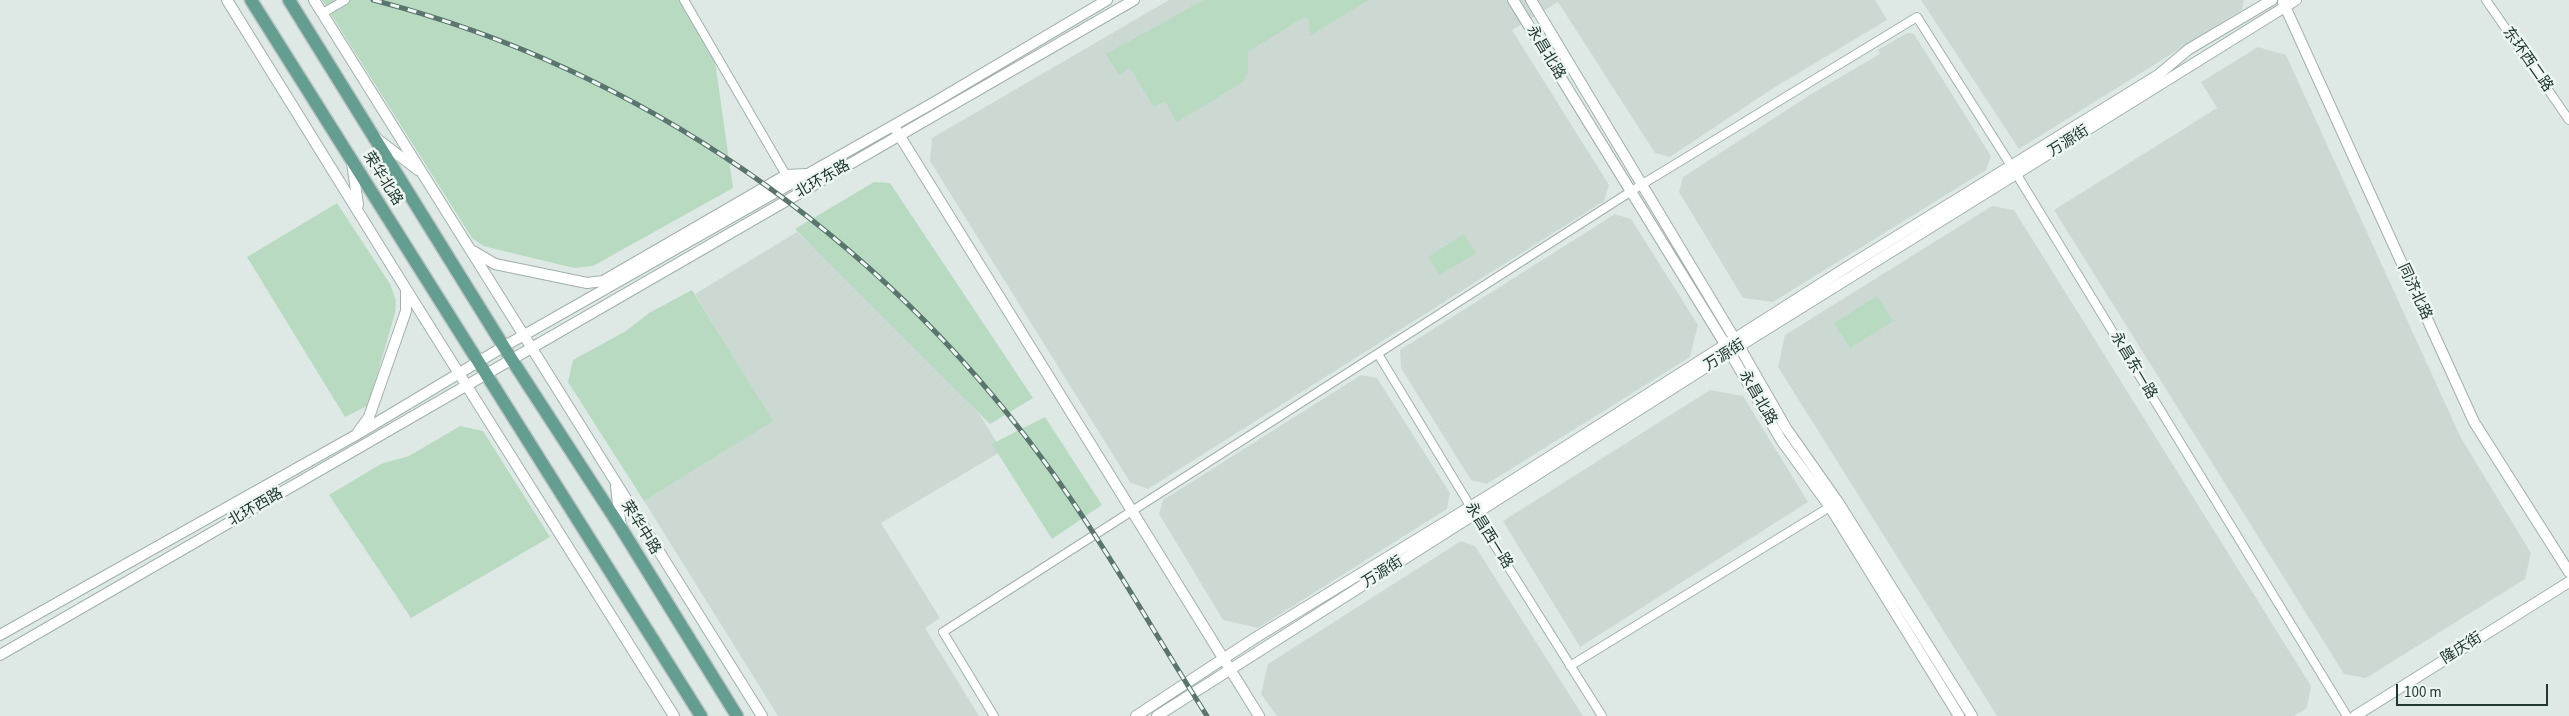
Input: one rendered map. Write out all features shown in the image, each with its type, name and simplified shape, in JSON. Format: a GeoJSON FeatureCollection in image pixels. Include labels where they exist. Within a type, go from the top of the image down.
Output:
{"type":"FeatureCollection","features":[{"type":"Feature","properties":{"kind":"main road","name":"荣华北路"},"geometry":{"type":"LineString","coordinates":[[250,0],[486,375]]}},
{"type":"Feature","properties":{"kind":"main road","name":"荣华北路"},"geometry":{"type":"LineString","coordinates":[[289,0],[512,360]]}},
{"type":"Feature","properties":{"kind":"main road","name":"荣华中路"},"geometry":{"type":"LineString","coordinates":[[512,360],[621,528],[737,716]]}},
{"type":"Feature","properties":{"kind":"main road"},"geometry":{"type":"LineString","coordinates":[[486,375],[701,716]]}},
{"type":"Feature","properties":{"kind":"street"},"geometry":{"type":"LineString","coordinates":[[227,0],[674,716]]}},
{"type":"Feature","properties":{"kind":"street"},"geometry":{"type":"LineString","coordinates":[[314,0],[762,716]]}},
{"type":"Feature","properties":{"kind":"street"},"geometry":{"type":"LineString","coordinates":[[323,13],[345,0]]}},
{"type":"Feature","properties":{"kind":"street"},"geometry":{"type":"LineString","coordinates":[[684,0],[786,175]]}},
{"type":"Feature","properties":{"kind":"street","name":"北环东路"},"geometry":{"type":"LineString","coordinates":[[503,347],[893,125],[1107,0]]}},
{"type":"Feature","properties":{"kind":"street","name":"永昌北路"},"geometry":{"type":"LineString","coordinates":[[1514,0],[1630,192],[1732,345]]}},
{"type":"Feature","properties":{"kind":"street","name":"永昌北路"},"geometry":{"type":"LineString","coordinates":[[1531,0],[1641,185],[1732,345],[1781,440],[1834,505],[1972,716]]}},
{"type":"Feature","properties":{"kind":"street","name":"万源街"},"geometry":{"type":"LineString","coordinates":[[2014,170],[2158,75],[2189,49],[2272,0]]}},
{"type":"Feature","properties":{"kind":"street","name":"万源街"},"geometry":{"type":"LineString","coordinates":[[1157,716],[1472,510],[1732,345],[2284,3],[2296,0]]}},
{"type":"Feature","properties":{"kind":"street","name":"东环西二路"},"geometry":{"type":"LineString","coordinates":[[2486,0],[2569,120]]}},
{"type":"Feature","properties":{"kind":"street","name":"北环东路"},"geometry":{"type":"LineString","coordinates":[[512,360],[1132,1]]}},
{"type":"Feature","properties":{"kind":"street","name":"同济北路"},"geometry":{"type":"LineString","coordinates":[[2284,3],[2474,422],[2569,572]]}},
{"type":"Feature","properties":{"kind":"street","name":"永昌东一路"},"geometry":{"type":"LineString","coordinates":[[1641,185],[1917,17],[2014,170],[2347,716]]}},
{"type":"Feature","properties":{"kind":"street"},"geometry":{"type":"LineString","coordinates":[[893,125],[1259,716]]}},
{"type":"Feature","properties":{"kind":"street"},"geometry":{"type":"LineString","coordinates":[[373,136],[423,173]]}},
{"type":"Feature","properties":{"kind":"street"},"geometry":{"type":"LineString","coordinates":[[351,160],[358,208]]}},
{"type":"Feature","properties":{"kind":"street"},"geometry":{"type":"LineString","coordinates":[[472,250],[495,264],[587,283],[603,281],[786,175],[807,174]]}},
{"type":"Feature","properties":{"kind":"street"},"geometry":{"type":"LineString","coordinates":[[994,716],[943,632],[1641,185]]}},
{"type":"Feature","properties":{"kind":"street"},"geometry":{"type":"LineString","coordinates":[[356,435],[369,417],[406,311],[406,288]]}},
{"type":"Feature","properties":{"kind":"street","name":"北环西路"},"geometry":{"type":"LineString","coordinates":[[0,636],[356,435],[503,347]]}},
{"type":"Feature","properties":{"kind":"street","name":"永昌西一路"},"geometry":{"type":"LineString","coordinates":[[1378,354],[1472,510],[1602,716]]}},
{"type":"Feature","properties":{"kind":"street","name":"北环西路"},"geometry":{"type":"LineString","coordinates":[[0,655],[512,360]]}},
{"type":"Feature","properties":{"kind":"street"},"geometry":{"type":"LineString","coordinates":[[616,483],[621,528]]}},
{"type":"Feature","properties":{"kind":"street"},"geometry":{"type":"LineString","coordinates":[[1570,666],[1834,505]]}},
{"type":"Feature","properties":{"kind":"street","name":"永昌北路"},"geometry":{"type":"LineString","coordinates":[[1834,505],[1959,716]]}},
{"type":"Feature","properties":{"kind":"street","name":"万源街"},"geometry":{"type":"LineString","coordinates":[[1136,716],[1223,659],[1472,510]]}},
{"type":"Feature","properties":{"kind":"street","name":"隆庆街"},"geometry":{"type":"LineString","coordinates":[[2355,716],[2569,582]]}},
{"type":"Feature","properties":{"kind":"shaded area"},"geometry":{"type":"Polygon","coordinates":[[[1169,0],[1875,0],[1887,20],[1772,89],[1670,157],[1655,153],[1558,2],[1512,30],[1609,185],[1604,201],[1148,489],[1130,482],[930,161],[932,138],[1169,0]]]}},
{"type":"Feature","properties":{"kind":"shaded area"},"geometry":{"type":"Polygon","coordinates":[[[1921,0],[2244,0],[2242,10],[2019,149],[1921,0]]]}},
{"type":"Feature","properties":{"kind":"shaded area"},"geometry":{"type":"Polygon","coordinates":[[[1907,33],[1914,34],[1991,156],[1986,170],[1773,302],[1743,298],[1679,192],[1683,177],[1813,93],[1880,54],[1878,50],[1907,33]]]}},
{"type":"Feature","properties":{"kind":"shaded area"},"geometry":{"type":"Polygon","coordinates":[[[2258,47],[2286,55],[2461,438],[2531,553],[2525,579],[2366,678],[2344,674],[2054,210],[2217,108],[2201,82],[2258,47]]]}},
{"type":"Feature","properties":{"kind":"shaded area"},"geometry":{"type":"Polygon","coordinates":[[[1992,206],[2014,210],[2311,686],[2307,708],[2294,716],[1997,716],[1778,367],[1785,335],[1992,206]]]}},
{"type":"Feature","properties":{"kind":"shaded area"},"geometry":{"type":"Polygon","coordinates":[[[1615,214],[1631,219],[1698,325],[1690,357],[1487,484],[1471,480],[1401,368],[1400,350],[1615,214]]]}},
{"type":"Feature","properties":{"kind":"shaded area"},"geometry":{"type":"Polygon","coordinates":[[[797,232],[885,312],[946,376],[980,415],[1002,451],[881,523],[940,618],[925,628],[979,716],[778,716],[644,501],[772,421],[695,294],[797,232]]]}},
{"type":"Feature","properties":{"kind":"shaded area"},"geometry":{"type":"Polygon","coordinates":[[[1361,375],[1377,378],[1450,493],[1447,509],[1258,628],[1223,620],[1159,514],[1163,500],[1361,375]]]}},
{"type":"Feature","properties":{"kind":"shaded area"},"geometry":{"type":"Polygon","coordinates":[[[1710,390],[1743,396],[1808,502],[1580,647],[1503,521],[1710,390]]]}},
{"type":"Feature","properties":{"kind":"shaded area"},"geometry":{"type":"Polygon","coordinates":[[[1461,541],[1475,546],[1583,716],[1277,716],[1261,694],[1268,664],[1461,541]]]}},
{"type":"Feature","properties":{"kind":"green space"},"geometry":{"type":"Polygon","coordinates":[[[322,0],[680,0],[714,54],[733,188],[593,266],[574,268],[483,246],[472,238],[322,0]]]}},
{"type":"Feature","properties":{"kind":"green space"},"geometry":{"type":"Polygon","coordinates":[[[1204,0],[1368,0],[1310,36],[1309,19],[1304,17],[1248,52],[1248,72],[1243,82],[1177,122],[1165,101],[1154,107],[1130,68],[1119,75],[1106,54],[1204,0]]]}},
{"type":"Feature","properties":{"kind":"green space"},"geometry":{"type":"Polygon","coordinates":[[[874,182],[890,183],[1033,398],[990,424],[795,229],[874,182]]]}},
{"type":"Feature","properties":{"kind":"green space"},"geometry":{"type":"Polygon","coordinates":[[[337,203],[390,284],[396,301],[395,313],[367,406],[345,417],[247,257],[337,203]]]}},
{"type":"Feature","properties":{"kind":"green space"},"geometry":{"type":"Polygon","coordinates":[[[1464,234],[1476,253],[1440,275],[1428,257],[1464,234]]]}},
{"type":"Feature","properties":{"kind":"green space"},"geometry":{"type":"Polygon","coordinates":[[[692,290],[773,421],[644,501],[568,382],[573,360],[626,331],[649,313],[692,290]]]}},
{"type":"Feature","properties":{"kind":"green space"},"geometry":{"type":"Polygon","coordinates":[[[1877,296],[1893,321],[1850,348],[1834,323],[1877,296]]]}},
{"type":"Feature","properties":{"kind":"green space"},"geometry":{"type":"Polygon","coordinates":[[[1045,417],[1102,505],[1052,539],[992,444],[1045,417]]]}},
{"type":"Feature","properties":{"kind":"green space"},"geometry":{"type":"Polygon","coordinates":[[[460,426],[483,431],[550,537],[411,618],[329,495],[381,464],[409,456],[460,426]]]}},
{"type":"Feature","properties":{"kind":"railway"},"geometry":{"type":"LineString","coordinates":[[373,0],[471,30],[567,69],[658,116],[746,171],[828,233],[905,302],[976,377],[1041,457],[1106,552],[1207,716]]}}]}
